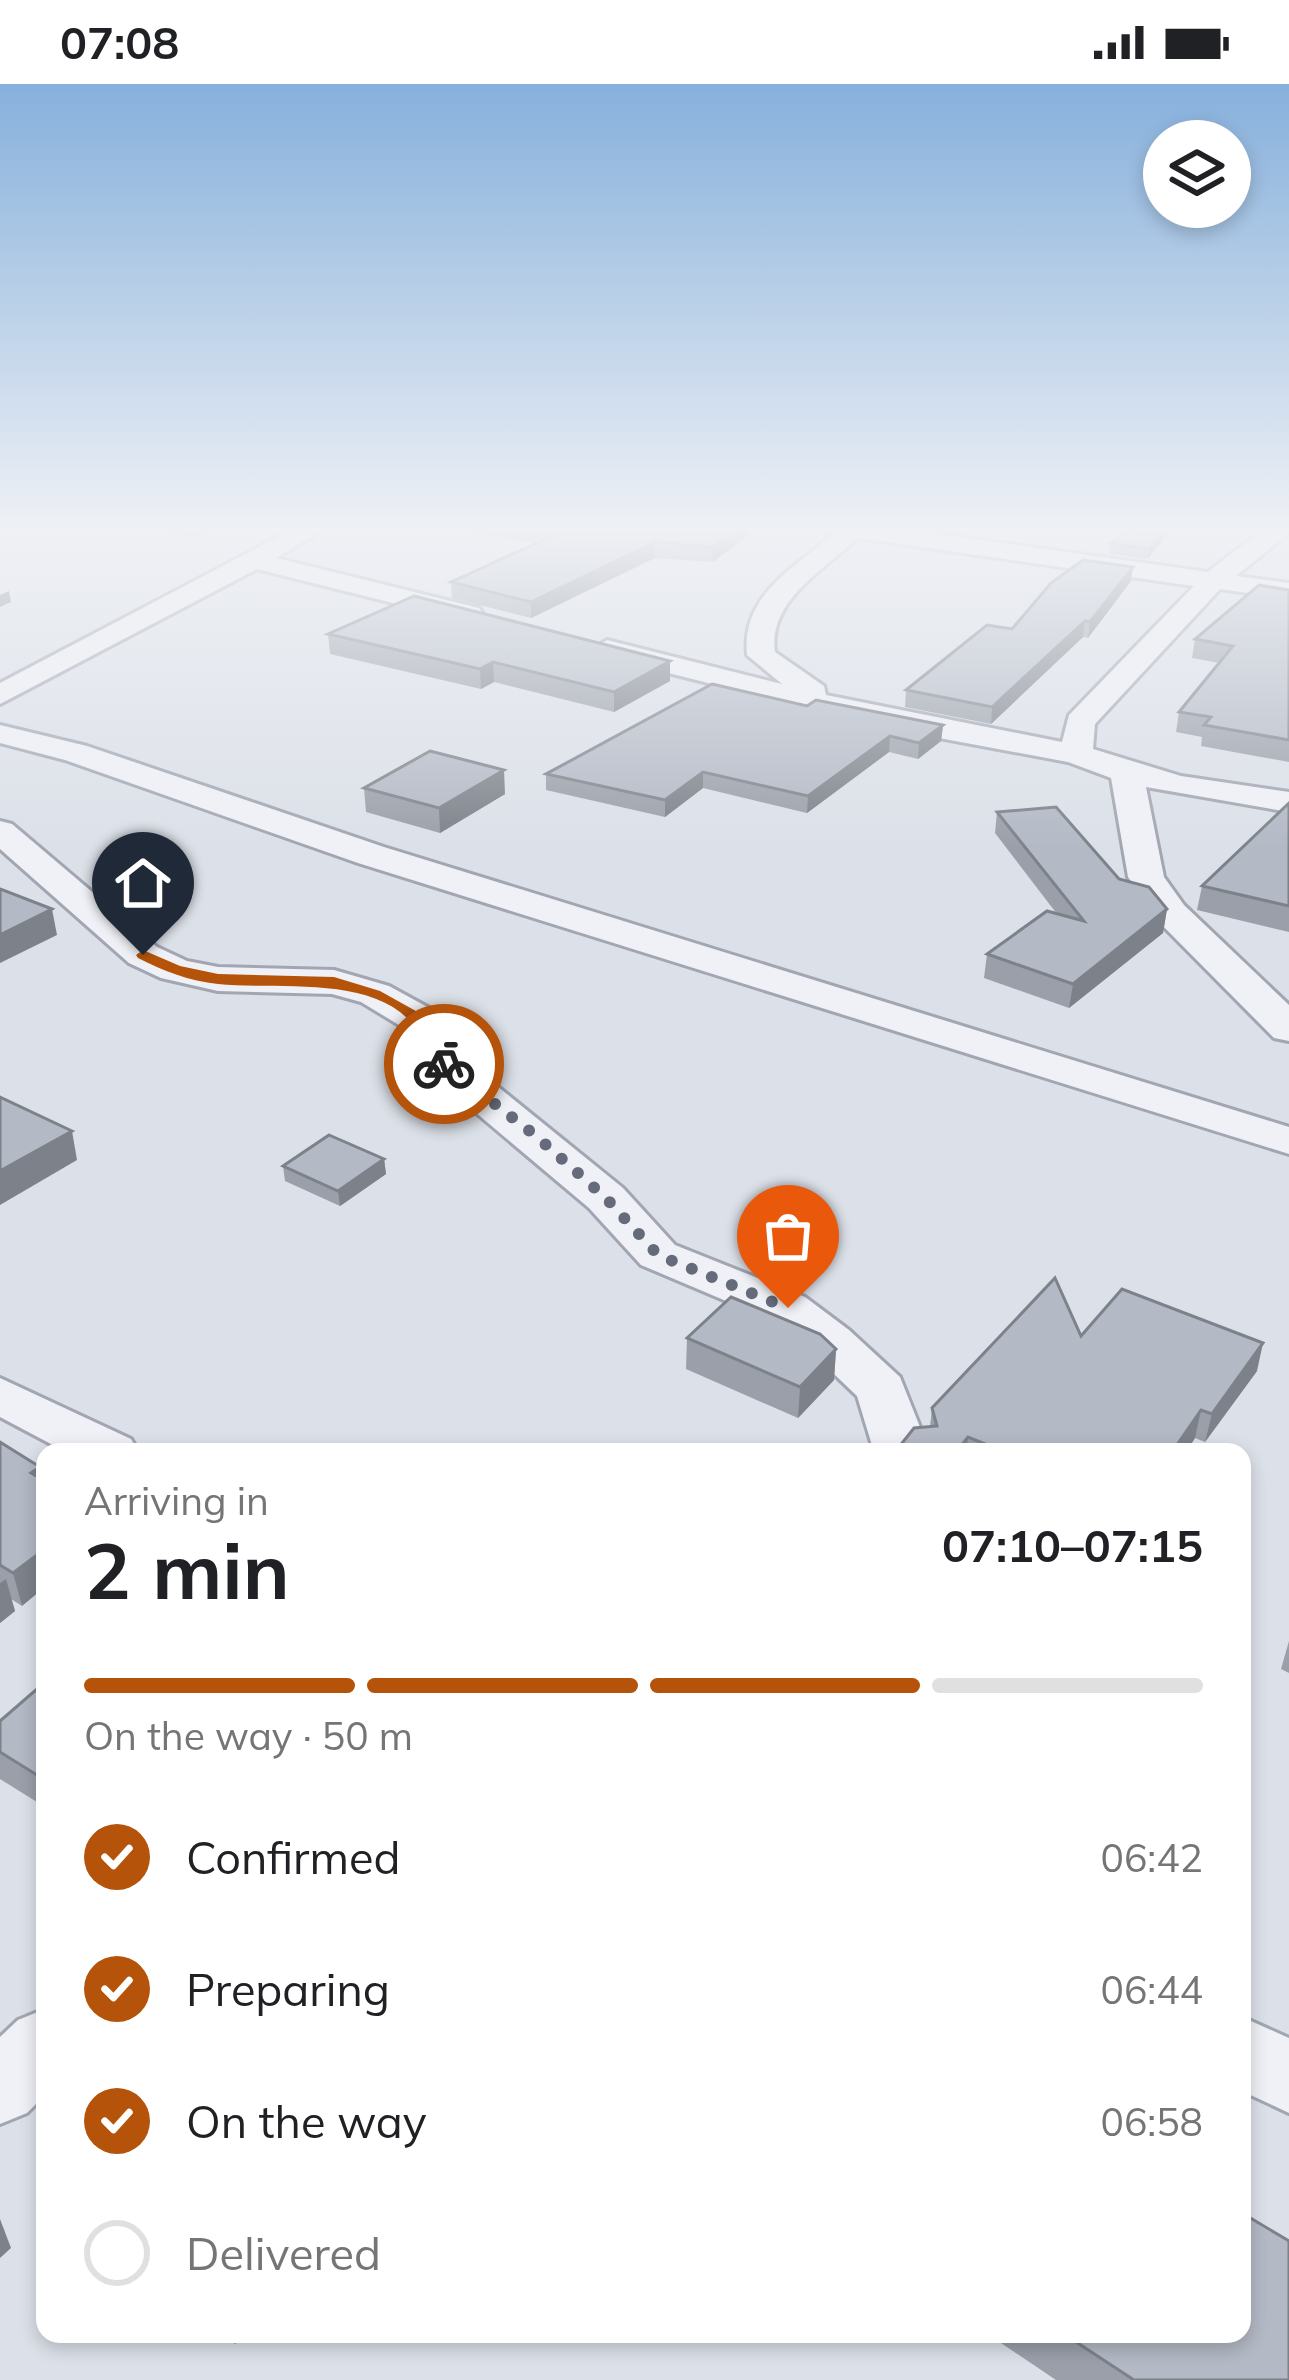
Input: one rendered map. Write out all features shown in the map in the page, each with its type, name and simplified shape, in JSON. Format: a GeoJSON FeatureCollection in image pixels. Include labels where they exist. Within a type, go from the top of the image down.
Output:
{"type":"FeatureCollection","features":[{"type":"Feature","properties":{"kind":"street"},"geometry":{"type":"LineString","coordinates":[[0,695],[114,634]]}},
{"type":"Feature","properties":{"kind":"street"},"geometry":{"type":"LineString","coordinates":[[759,634],[761,655],[831,706]]}},
{"type":"Feature","properties":{"kind":"street"},"geometry":{"type":"LineString","coordinates":[[1076,754],[1080,722],[1163,634]]}},
{"type":"Feature","properties":{"kind":"street"},"geometry":{"type":"LineString","coordinates":[[586,644],[831,706],[1076,754],[1127,775],[1198,791],[1289,802]]}},
{"type":"Feature","properties":{"kind":"street"},"geometry":{"type":"LineString","coordinates":[[0,734],[76,753],[371,855],[1289,1142]]}},
{"type":"Feature","properties":{"kind":"street"},"geometry":{"type":"LineString","coordinates":[[1127,775],[1146,877],[1172,914],[1289,1029]]}},
{"type":"Feature","properties":{"kind":"street"},"geometry":{"type":"LineString","coordinates":[[0,831],[143,955],[176,970],[218,979],[334,982],[375,994],[417,1018],[432,1054],[554,1151],[658,1255],[788,1308],[831,1342],[881,1389],[899,1443]]}},
{"type":"Feature","properties":{"kind":"street"},"geometry":{"type":"LineString","coordinates":[[0,1395],[93,1443]]}},
{"type":"Feature","properties":{"kind":"street"},"geometry":{"type":"LineString","coordinates":[[0,2088],[36,2053]]}},
{"type":"Feature","properties":{"kind":"street"},"geometry":{"type":"LineString","coordinates":[[1251,2057],[1289,2077]]}},
{"type":"Feature","properties":{"kind":"building"},"geometry":{"type":"Polygon","coordinates":[[[329,634],[564,634],[670,661],[614,692],[493,662],[480,669],[329,634]]]}},
{"type":"Feature","properties":{"kind":"building"},"geometry":{"type":"Polygon","coordinates":[[[976,634],[1071,634],[992,707],[906,690],[976,634]]]}},
{"type":"Feature","properties":{"kind":"building"},"geometry":{"type":"Polygon","coordinates":[[[1201,634],[1289,634],[1289,740],[1204,725],[1211,717],[1179,712],[1233,646],[1195,639],[1201,634]]]}},
{"type":"Feature","properties":{"kind":"building"},"geometry":{"type":"Polygon","coordinates":[[[712,684],[807,706],[816,700],[943,725],[919,743],[890,736],[808,796],[703,772],[665,800],[546,774],[712,684]]]}},
{"type":"Feature","properties":{"kind":"building"},"geometry":{"type":"Polygon","coordinates":[[[430,751],[504,770],[439,808],[364,788],[430,751]]]}},
{"type":"Feature","properties":{"kind":"building"},"geometry":{"type":"Polygon","coordinates":[[[1289,803],[1289,906],[1202,886],[1289,803]]]}},
{"type":"Feature","properties":{"kind":"building"},"geometry":{"type":"Polygon","coordinates":[[[1056,807],[1119,879],[1149,887],[1167,909],[1073,984],[987,954],[1047,911],[1084,921],[997,812],[1056,807]]]}},
{"type":"Feature","properties":{"kind":"building"},"geometry":{"type":"Polygon","coordinates":[[[0,889],[52,909],[0,935],[0,889]]]}},
{"type":"Feature","properties":{"kind":"building"},"geometry":{"type":"Polygon","coordinates":[[[0,1097],[72,1131],[0,1171],[0,1097]]]}},
{"type":"Feature","properties":{"kind":"building"},"geometry":{"type":"Polygon","coordinates":[[[329,1135],[384,1159],[338,1191],[283,1166],[329,1135]]]}},
{"type":"Feature","properties":{"kind":"building"},"geometry":{"type":"Polygon","coordinates":[[[1055,1278],[1081,1336],[1122,1289],[1263,1343],[1212,1414],[1201,1410],[1178,1443],[983,1443],[968,1437],[963,1443],[902,1443],[914,1428],[937,1426],[932,1408],[1055,1278]]]}},
{"type":"Feature","properties":{"kind":"building"},"geometry":{"type":"Polygon","coordinates":[[[731,1297],[820,1334],[836,1349],[800,1387],[687,1338],[731,1297]]]}},
{"type":"Feature","properties":{"kind":"building"},"geometry":{"type":"Polygon","coordinates":[[[0,1442],[36,1464],[31,1473],[36,1476],[36,1556],[13,1573],[0,1565],[0,1442]]]}},
{"type":"Feature","properties":{"kind":"building"},"geometry":{"type":"Polygon","coordinates":[[[36,1690],[36,1774],[0,1752],[0,1721],[36,1690]]]}},
{"type":"Feature","properties":{"kind":"building"},"geometry":{"type":"Polygon","coordinates":[[[1251,2218],[1289,2241],[1289,2380],[1134,2380],[1078,2343],[1251,2343],[1251,2218]]]}},
{"type":"Feature","properties":{"kind":"way so far"},"geometry":{"type":"LineString","coordinates":[[444,1064],[606,1198],[658,1255],[788,1308]]}},
{"type":"Feature","properties":{"kind":"route"},"geometry":{"type":"LineString","coordinates":[[143,955],[176,970],[218,979],[334,982],[375,994],[417,1018],[432,1054],[444,1064]]}}]}
